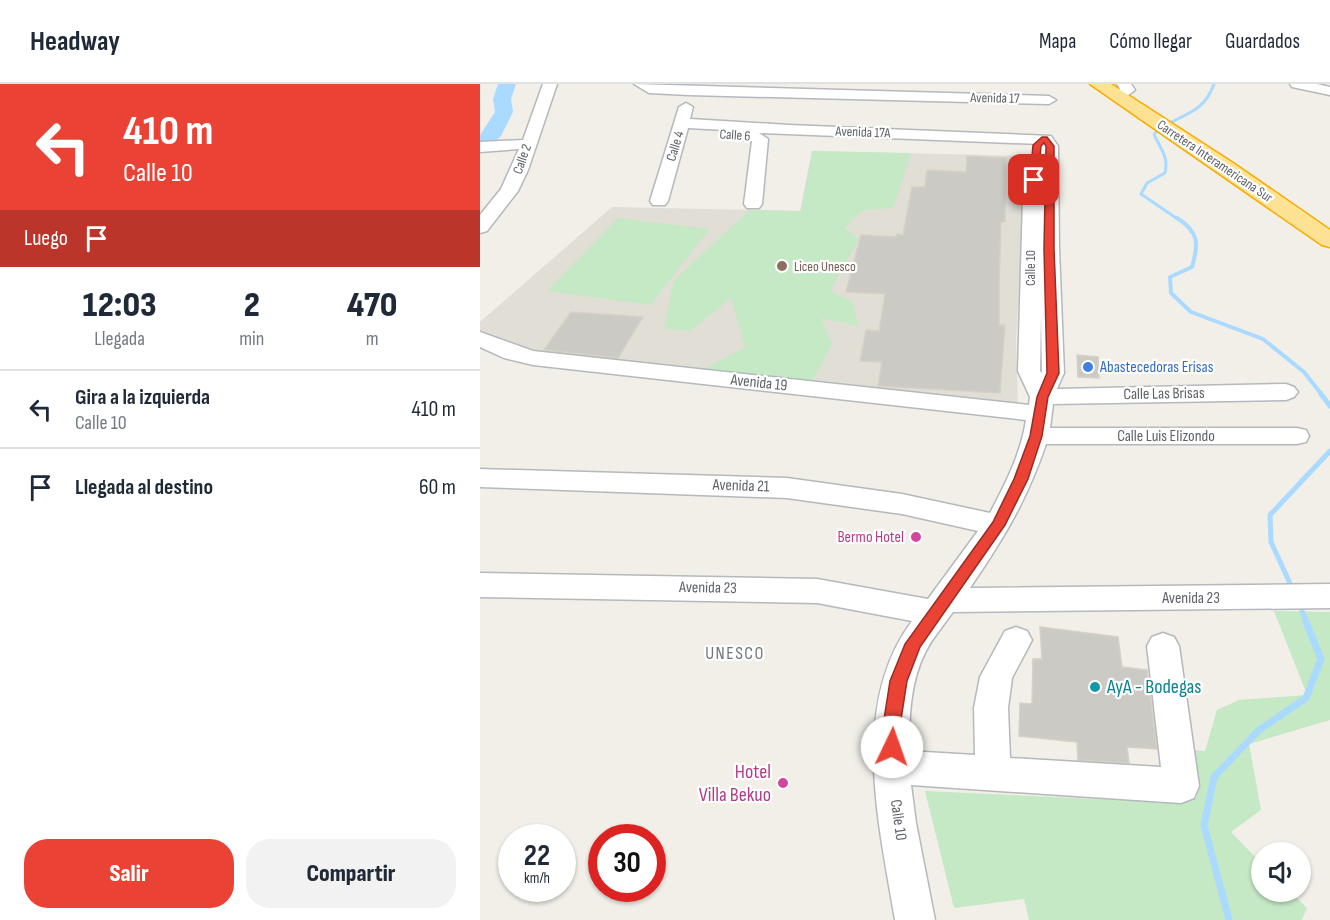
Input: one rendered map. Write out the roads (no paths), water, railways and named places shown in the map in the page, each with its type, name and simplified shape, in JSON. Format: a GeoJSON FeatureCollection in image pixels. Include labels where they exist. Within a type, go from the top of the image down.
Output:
{"type":"FeatureCollection","features":[{"type":"Feature","properties":{"kind":"highway","name":"Carretera Interamericana Sur"},"geometry":{"type":"LineString","coordinates":[[1099,84],[1121,90],[1330,240]]}},
{"type":"Feature","properties":{"kind":"street","name":"Calle 2"},"geometry":{"type":"LineString","coordinates":[[480,227],[509,191],[520,171],[527,144],[550,84]]}},
{"type":"Feature","properties":{"kind":"street","name":"Avenida 17"},"geometry":{"type":"LineString","coordinates":[[641,84],[649,89],[689,91],[1049,100]]}},
{"type":"Feature","properties":{"kind":"street","name":"Calle 10"},"geometry":{"type":"LineString","coordinates":[[915,920],[897,823],[892,767],[892,726],[898,681],[913,644],[998,525],[1021,479],[1053,373],[1049,249],[1050,146],[1045,139],[1050,84]]}},
{"type":"Feature","properties":{"kind":"street"},"geometry":{"type":"LineString","coordinates":[[1297,84],[1330,91]]}},
{"type":"Feature","properties":{"kind":"street","name":"Calle 4"},"geometry":{"type":"LineString","coordinates":[[659,201],[689,91]]}},
{"type":"Feature","properties":{"kind":"street","name":"Avenida 17A"},"geometry":{"type":"LineString","coordinates":[[681,127],[1045,139]]}},
{"type":"Feature","properties":{"kind":"street","name":"Calle 6"},"geometry":{"type":"LineString","coordinates":[[681,127],[751,135],[760,139],[753,204]]}},
{"type":"Feature","properties":{"kind":"street"},"geometry":{"type":"LineString","coordinates":[[480,147],[527,144]]}},
{"type":"Feature","properties":{"kind":"street","name":"Avenida 19"},"geometry":{"type":"LineString","coordinates":[[480,339],[512,353],[533,358],[1040,416]]}},
{"type":"Feature","properties":{"kind":"street","name":"Calle Las Brisas"},"geometry":{"type":"LineString","coordinates":[[1040,416],[1286,392]]}},
{"type":"Feature","properties":{"kind":"street","name":"Calle Luis Elizondo"},"geometry":{"type":"LineString","coordinates":[[1040,416],[1297,436]]}},
{"type":"Feature","properties":{"kind":"street","name":"Avenida 21"},"geometry":{"type":"LineString","coordinates":[[480,478],[787,488],[902,504],[998,525]]}},
{"type":"Feature","properties":{"kind":"street","name":"Avenida 23"},"geometry":{"type":"LineString","coordinates":[[480,585],[798,590],[939,606],[1330,596]]}},
{"type":"Feature","properties":{"kind":"street"},"geometry":{"type":"LineString","coordinates":[[993,773],[991,708],[996,677],[1016,640]]}},
{"type":"Feature","properties":{"kind":"street"},"geometry":{"type":"LineString","coordinates":[[892,767],[1180,786],[1163,646]]}},
{"type":"Feature","properties":{"kind":"waterway"},"geometry":{"type":"LineString","coordinates":[[480,145],[491,136],[504,112],[502,99],[507,84]]}},
{"type":"Feature","properties":{"kind":"waterway"},"geometry":{"type":"LineString","coordinates":[[1179,220],[1141,194],[1147,183],[1165,173],[1165,157],[1154,134],[1196,109],[1209,95],[1214,84]]}},
{"type":"Feature","properties":{"kind":"waterway"},"geometry":{"type":"LineString","coordinates":[[1177,218],[1190,228],[1195,239],[1196,252],[1192,267],[1170,277],[1171,293],[1191,312],[1263,339],[1304,372],[1322,395]]}},
{"type":"Feature","properties":{"kind":"waterway"},"geometry":{"type":"LineString","coordinates":[[1321,394],[1330,406]]}},
{"type":"Feature","properties":{"kind":"waterway"},"geometry":{"type":"LineString","coordinates":[[1293,590],[1271,542],[1270,515],[1330,451]]}},
{"type":"Feature","properties":{"kind":"waterway"},"geometry":{"type":"LineString","coordinates":[[1299,604],[1307,623]]}},
{"type":"Feature","properties":{"kind":"waterway"},"geometry":{"type":"LineString","coordinates":[[1229,920],[1204,825],[1214,777],[1259,730],[1306,698],[1321,659],[1306,622]]}},
{"type":"Feature","properties":{"kind":"place","name":"Liceo Unesco"},"geometry":{"type":"Point","coordinates":[782,266]}},
{"type":"Feature","properties":{"kind":"place","name":"Abastecedoras Erisas"},"geometry":{"type":"Point","coordinates":[1088,367]}},
{"type":"Feature","properties":{"kind":"place","name":"Bermo Hotel"},"geometry":{"type":"Point","coordinates":[916,537]}},
{"type":"Feature","properties":{"kind":"place","name":"AyA - Bodegas"},"geometry":{"type":"Point","coordinates":[1095,687]}},
{"type":"Feature","properties":{"kind":"place","name":"Hotel Villa Bekuo"},"geometry":{"type":"Point","coordinates":[783,783]}},
{"type":"Feature","properties":{"kind":"district","name":"UNESCO"},"geometry":{"type":"Point","coordinates":[735,653]}}]}
